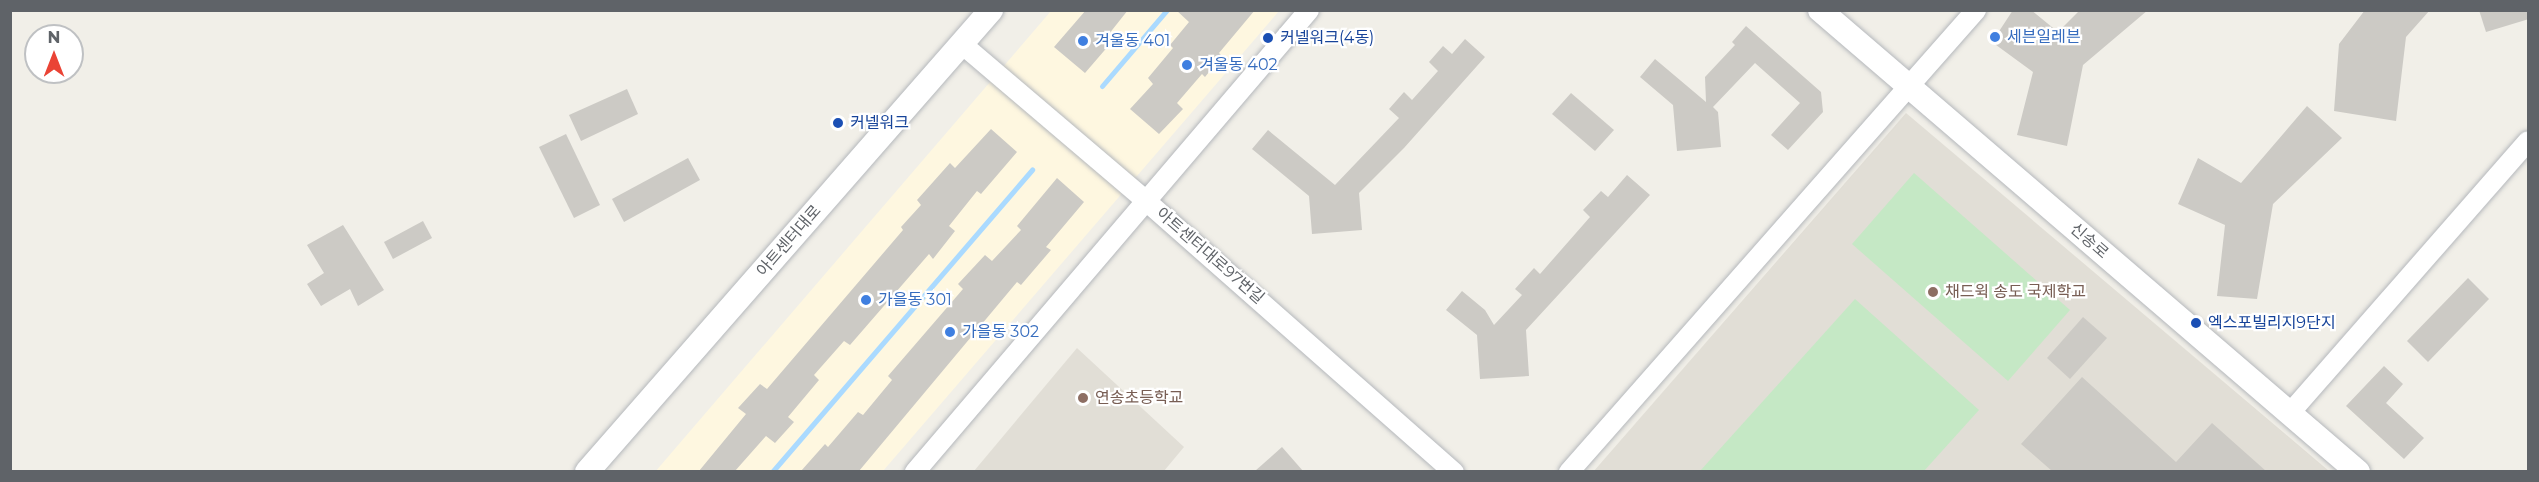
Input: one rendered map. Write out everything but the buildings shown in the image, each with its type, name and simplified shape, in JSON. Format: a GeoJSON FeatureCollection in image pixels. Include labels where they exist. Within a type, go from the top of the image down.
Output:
{"type":"FeatureCollection","features":[{"type":"Feature","properties":{"kind":"street","name":"아트센터대로"},"geometry":{"type":"LineString","coordinates":[[587,471],[991,10]]}},
{"type":"Feature","properties":{"kind":"street"},"geometry":{"type":"LineString","coordinates":[[915,471],[1310,10]]}},
{"type":"Feature","properties":{"kind":"street","name":"신송로"},"geometry":{"type":"LineString","coordinates":[[1820,10],[2358,471]]}},
{"type":"Feature","properties":{"kind":"street"},"geometry":{"type":"LineString","coordinates":[[1569,471],[1976,10]]}},
{"type":"Feature","properties":{"kind":"street","name":"아트센터대로97번길"},"geometry":{"type":"LineString","coordinates":[[962,45],[1145,200],[1454,471]]}},
{"type":"Feature","properties":{"kind":"street"},"geometry":{"type":"LineString","coordinates":[[2290,413],[2529,141]]}},
{"type":"Feature","properties":{"kind":"shaded area"},"geometry":{"type":"Polygon","coordinates":[[[1051,11],[1279,11],[883,471],[655,472],[1051,11]]]}},
{"type":"Feature","properties":{"kind":"shaded area","name":"채드윅 송도 국제학교"},"geometry":{"type":"Polygon","coordinates":[[[1906,113],[2329,471],[1593,472],[1906,113]]]}},
{"type":"Feature","properties":{"kind":"shaded area","name":"연송초등학교"},"geometry":{"type":"Polygon","coordinates":[[[1077,348],[1184,447],[1164,471],[974,471],[1077,348]]]}},
{"type":"Feature","properties":{"kind":"green space"},"geometry":{"type":"Polygon","coordinates":[[[1914,173],[2070,310],[2008,381],[1852,244],[1914,173]]]}},
{"type":"Feature","properties":{"kind":"green space"},"geometry":{"type":"Polygon","coordinates":[[[1855,299],[1979,410],[1924,471],[1700,471],[1855,299]]]}},
{"type":"Feature","properties":{"kind":"waterway"},"geometry":{"type":"LineString","coordinates":[[1102,86],[1167,10]]}},
{"type":"Feature","properties":{"kind":"waterway"},"geometry":{"type":"LineString","coordinates":[[772,472],[1032,170]]}},
{"type":"Feature","properties":{"kind":"place","name":"세븐일레븐"},"geometry":{"type":"Point","coordinates":[1995,37]}},
{"type":"Feature","properties":{"kind":"place","name":"커넬워크(4동)"},"geometry":{"type":"Point","coordinates":[1268,38]}},
{"type":"Feature","properties":{"kind":"place","name":"겨울동 401"},"geometry":{"type":"Point","coordinates":[1083,41]}},
{"type":"Feature","properties":{"kind":"place","name":"겨울동 402"},"geometry":{"type":"Point","coordinates":[1187,65]}},
{"type":"Feature","properties":{"kind":"place","name":"커넬워크"},"geometry":{"type":"Point","coordinates":[838,123]}},
{"type":"Feature","properties":{"kind":"place","name":"채드윅 송도 국제학교"},"geometry":{"type":"Point","coordinates":[1933,292]}},
{"type":"Feature","properties":{"kind":"place","name":"가을동 301"},"geometry":{"type":"Point","coordinates":[866,300]}},
{"type":"Feature","properties":{"kind":"place","name":"엑스포빌리지9단지"},"geometry":{"type":"Point","coordinates":[2196,323]}},
{"type":"Feature","properties":{"kind":"place","name":"가을동 302"},"geometry":{"type":"Point","coordinates":[950,332]}},
{"type":"Feature","properties":{"kind":"place","name":"연송초등학교"},"geometry":{"type":"Point","coordinates":[1083,398]}}]}
